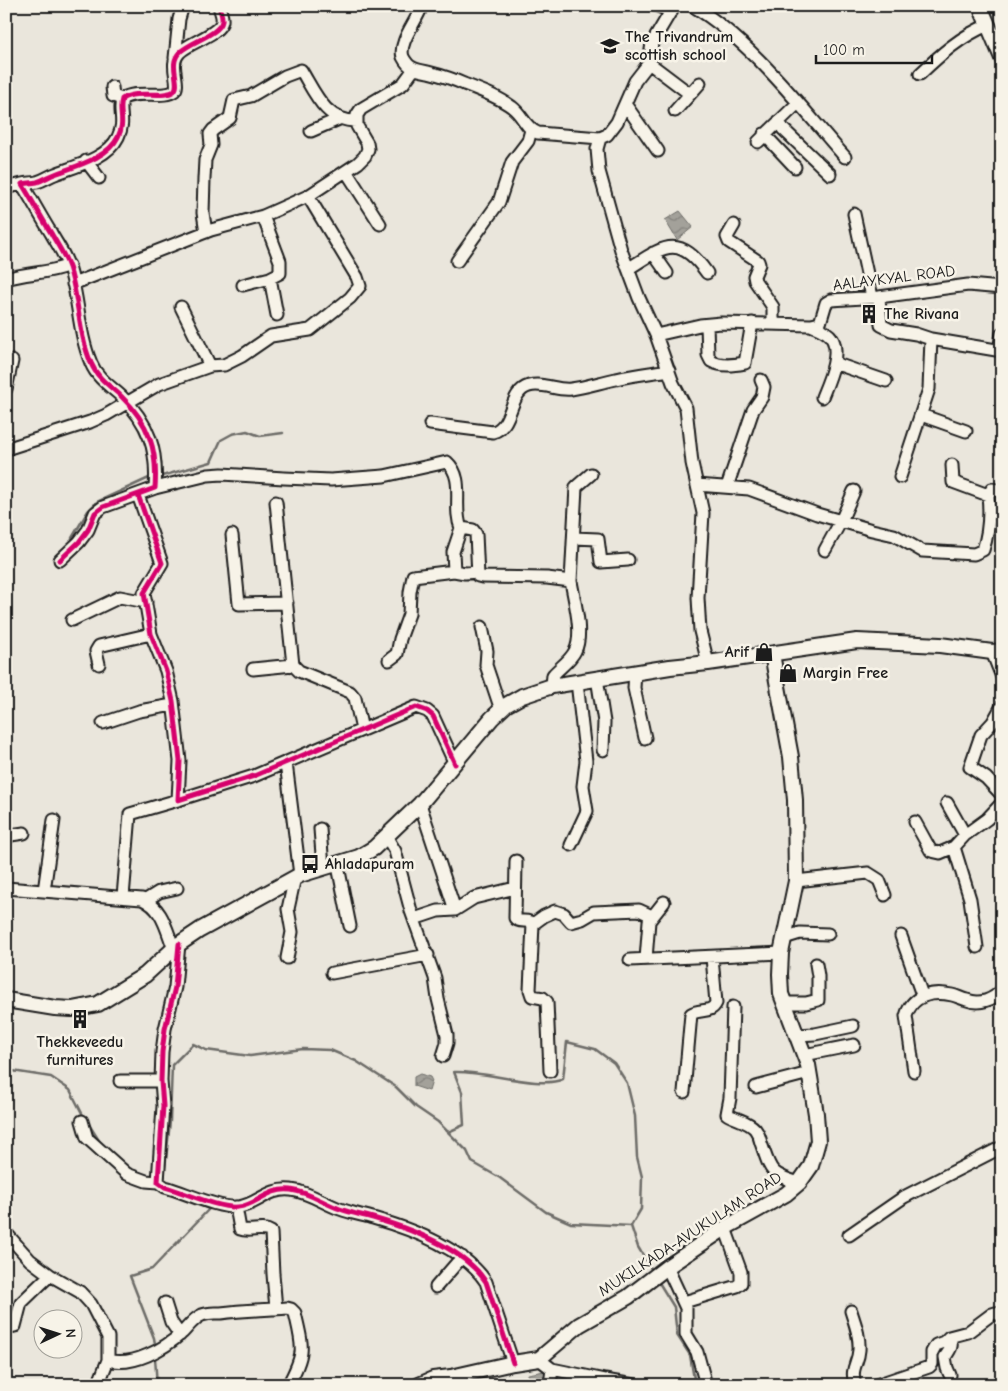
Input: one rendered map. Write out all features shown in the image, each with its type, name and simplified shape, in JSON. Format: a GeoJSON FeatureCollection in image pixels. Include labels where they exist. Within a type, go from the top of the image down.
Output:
{"type":"FeatureCollection","features":[{"type":"Feature","properties":{"kind":"main road"},"geometry":{"type":"LineString","coordinates":[[980,6],[1002,58]]}},
{"type":"Feature","properties":{"kind":"main road"},"geometry":{"type":"LineString","coordinates":[[6,1000],[72,1009],[98,1004],[145,975],[176,947],[200,930],[297,876],[359,857],[374,848],[420,804],[492,718],[522,696],[552,686],[597,678],[857,641],[940,645],[997,652]]}},
{"type":"Feature","properties":{"kind":"main road","name":"MUKILKADA-AVUKULAM ROAD"},"geometry":{"type":"LineString","coordinates":[[544,1355],[579,1325],[628,1297],[724,1228],[786,1194],[799,1183],[811,1166],[818,1141],[810,1073],[781,994],[781,953],[796,881],[794,779],[772,654]]}},
{"type":"Feature","properties":{"kind":"main road"},"geometry":{"type":"LineString","coordinates":[[419,1385],[433,1379],[451,1377],[544,1355]]}},
{"type":"Feature","properties":{"kind":"street"},"geometry":{"type":"LineString","coordinates":[[6,188],[38,182],[98,156],[110,148],[118,138],[122,126],[123,117],[120,105],[122,99],[128,95],[166,94],[176,89],[177,84],[173,66],[179,19],[183,6]]}},
{"type":"Feature","properties":{"kind":"street"},"geometry":{"type":"LineString","coordinates":[[175,58],[187,46],[220,27],[222,16],[218,6]]}},
{"type":"Feature","properties":{"kind":"street"},"geometry":{"type":"LineString","coordinates":[[420,6],[418,16],[403,44],[402,54],[404,60],[414,69],[456,80],[510,105],[520,113],[525,124],[531,130],[550,135],[600,138],[607,135],[617,122],[635,81],[649,63],[652,42],[673,8],[657,6]]}},
{"type":"Feature","properties":{"kind":"street"},"geometry":{"type":"LineString","coordinates":[[693,6],[711,17],[739,41],[845,156]]}},
{"type":"Feature","properties":{"kind":"street"},"geometry":{"type":"LineString","coordinates":[[920,74],[956,42],[988,25]]}},
{"type":"Feature","properties":{"kind":"street"},"geometry":{"type":"LineString","coordinates":[[649,63],[690,94]]}},
{"type":"Feature","properties":{"kind":"street"},"geometry":{"type":"LineString","coordinates":[[74,284],[206,232],[263,216],[308,196],[358,163],[365,156],[368,149],[367,142],[359,132],[356,121],[361,109],[404,84],[414,69]]}},
{"type":"Feature","properties":{"kind":"street"},"geometry":{"type":"LineString","coordinates":[[206,232],[203,213],[204,179],[205,160],[211,145],[210,134],[230,118],[234,100],[250,96],[285,76],[301,70],[324,106],[340,119]]}},
{"type":"Feature","properties":{"kind":"street"},"geometry":{"type":"LineString","coordinates":[[675,110],[700,83]]}},
{"type":"Feature","properties":{"kind":"street"},"geometry":{"type":"LineString","coordinates":[[112,87],[113,96],[122,99]]}},
{"type":"Feature","properties":{"kind":"street"},"geometry":{"type":"LineString","coordinates":[[795,167],[761,138],[798,103]]}},
{"type":"Feature","properties":{"kind":"street"},"geometry":{"type":"LineString","coordinates":[[625,104],[658,151]]}},
{"type":"Feature","properties":{"kind":"street"},"geometry":{"type":"LineString","coordinates":[[311,131],[340,119],[356,121]]}},
{"type":"Feature","properties":{"kind":"street"},"geometry":{"type":"LineString","coordinates":[[779,121],[783,129],[830,174]]}},
{"type":"Feature","properties":{"kind":"street"},"geometry":{"type":"LineString","coordinates":[[457,261],[498,202],[512,162],[528,141],[531,130]]}},
{"type":"Feature","properties":{"kind":"street"},"geometry":{"type":"LineString","coordinates":[[600,138],[597,149],[599,171],[628,269],[656,335],[673,383],[686,408],[692,463],[704,513],[698,598],[700,631],[708,663]]}},
{"type":"Feature","properties":{"kind":"street"},"geometry":{"type":"LineString","coordinates":[[86,161],[99,178]]}},
{"type":"Feature","properties":{"kind":"street"},"geometry":{"type":"LineString","coordinates":[[346,171],[380,224]]}},
{"type":"Feature","properties":{"kind":"street"},"geometry":{"type":"LineString","coordinates":[[22,184],[69,265],[83,335],[92,365],[102,380],[141,417],[152,444],[157,467],[155,488]]}},
{"type":"Feature","properties":{"kind":"street"},"geometry":{"type":"LineString","coordinates":[[6,449],[90,422],[106,415],[159,384],[210,366],[224,365],[242,356],[271,336],[310,330],[344,303],[360,286],[308,196]]}},
{"type":"Feature","properties":{"kind":"street"},"geometry":{"type":"LineString","coordinates":[[854,214],[876,297],[881,325],[891,330],[922,335],[931,339],[1000,351],[1002,333]]}},
{"type":"Feature","properties":{"kind":"street"},"geometry":{"type":"LineString","coordinates":[[243,286],[280,273],[281,266],[263,216]]}},
{"type":"Feature","properties":{"kind":"street"},"geometry":{"type":"LineString","coordinates":[[734,225],[727,237],[729,242],[758,261],[754,281],[773,307],[773,324]]}},
{"type":"Feature","properties":{"kind":"street"},"geometry":{"type":"LineString","coordinates":[[628,269],[665,247],[679,248],[693,255],[707,273]]}},
{"type":"Feature","properties":{"kind":"street"},"geometry":{"type":"LineString","coordinates":[[653,253],[667,272]]}},
{"type":"Feature","properties":{"kind":"street"},"geometry":{"type":"LineString","coordinates":[[6,279],[57,270],[69,265]]}},
{"type":"Feature","properties":{"kind":"street"},"geometry":{"type":"LineString","coordinates":[[270,278],[277,315]]}},
{"type":"Feature","properties":{"kind":"street","name":"AALAYKYAL ROAD"},"geometry":{"type":"LineString","coordinates":[[817,326],[826,303],[831,300],[876,297],[968,285],[1002,288]]}},
{"type":"Feature","properties":{"kind":"street"},"geometry":{"type":"LineString","coordinates":[[181,307],[210,366]]}},
{"type":"Feature","properties":{"kind":"street"},"geometry":{"type":"LineString","coordinates":[[656,335],[707,325],[752,323],[817,326],[830,335],[835,345],[834,363],[822,397]]}},
{"type":"Feature","properties":{"kind":"street"},"geometry":{"type":"LineString","coordinates":[[707,325],[708,355],[711,361],[718,364],[735,365],[745,362],[752,323]]}},
{"type":"Feature","properties":{"kind":"street"},"geometry":{"type":"LineString","coordinates":[[900,477],[929,389],[931,339]]}},
{"type":"Feature","properties":{"kind":"street"},"geometry":{"type":"LineString","coordinates":[[6,389],[12,361]]}},
{"type":"Feature","properties":{"kind":"street"},"geometry":{"type":"LineString","coordinates":[[834,363],[886,381]]}},
{"type":"Feature","properties":{"kind":"street"},"geometry":{"type":"LineString","coordinates":[[430,424],[493,432],[500,430],[504,426],[518,394],[530,386],[568,390],[669,370]]}},
{"type":"Feature","properties":{"kind":"street"},"geometry":{"type":"LineString","coordinates":[[727,488],[753,410],[762,397],[764,387],[761,380]]}},
{"type":"Feature","properties":{"kind":"street"},"geometry":{"type":"LineString","coordinates":[[921,415],[966,431]]}},
{"type":"Feature","properties":{"kind":"street"},"geometry":{"type":"LineString","coordinates":[[60,560],[79,542],[88,530],[95,513],[103,507],[155,488],[208,475],[222,474],[331,480],[384,476],[447,462],[454,468],[457,478],[458,520],[461,528],[453,552],[454,571]]}},
{"type":"Feature","properties":{"kind":"street"},"geometry":{"type":"LineString","coordinates":[[952,465],[953,482],[988,495]]}},
{"type":"Feature","properties":{"kind":"street"},"geometry":{"type":"LineString","coordinates":[[552,686],[553,675],[569,659],[575,650],[579,637],[571,581],[576,487],[591,474]]}},
{"type":"Feature","properties":{"kind":"street"},"geometry":{"type":"LineString","coordinates":[[697,485],[749,489],[841,521],[894,535],[922,551],[974,554],[983,550],[986,540],[989,508],[988,495],[992,490],[1002,491]]}},
{"type":"Feature","properties":{"kind":"street"},"geometry":{"type":"LineString","coordinates":[[824,550],[841,521],[854,491]]}},
{"type":"Feature","properties":{"kind":"street"},"geometry":{"type":"LineString","coordinates":[[138,495],[162,564],[144,593],[151,634],[166,671],[173,705],[180,761],[178,800]]}},
{"type":"Feature","properties":{"kind":"street"},"geometry":{"type":"LineString","coordinates":[[276,502],[293,665],[299,671],[350,692],[355,698],[362,730]]}},
{"type":"Feature","properties":{"kind":"street"},"geometry":{"type":"LineString","coordinates":[[461,528],[473,530],[476,534],[478,576],[547,578],[571,581]]}},
{"type":"Feature","properties":{"kind":"street"},"geometry":{"type":"LineString","coordinates":[[232,535],[239,604],[286,603]]}},
{"type":"Feature","properties":{"kind":"street"},"geometry":{"type":"LineString","coordinates":[[574,538],[598,539],[601,562],[628,560]]}},
{"type":"Feature","properties":{"kind":"street"},"geometry":{"type":"LineString","coordinates":[[389,660],[397,654],[409,614],[410,592],[414,576],[454,571],[465,574],[477,572]]}},
{"type":"Feature","properties":{"kind":"street"},"geometry":{"type":"LineString","coordinates":[[72,620],[120,597],[146,602]]}},
{"type":"Feature","properties":{"kind":"street"},"geometry":{"type":"LineString","coordinates":[[482,627],[487,651],[486,665],[501,710]]}},
{"type":"Feature","properties":{"kind":"street"},"geometry":{"type":"LineString","coordinates":[[99,664],[96,650],[99,646],[151,634]]}},
{"type":"Feature","properties":{"kind":"street"},"geometry":{"type":"LineString","coordinates":[[997,652],[1002,677]]}},
{"type":"Feature","properties":{"kind":"street"},"geometry":{"type":"LineString","coordinates":[[253,669],[293,665]]}},
{"type":"Feature","properties":{"kind":"street"},"geometry":{"type":"LineString","coordinates":[[635,672],[634,688],[645,738]]}},
{"type":"Feature","properties":{"kind":"street"},"geometry":{"type":"LineString","coordinates":[[597,678],[604,722],[603,750]]}},
{"type":"Feature","properties":{"kind":"street"},"geometry":{"type":"LineString","coordinates":[[571,845],[587,811],[583,786],[586,761],[577,682]]}},
{"type":"Feature","properties":{"kind":"street"},"geometry":{"type":"LineString","coordinates":[[104,723],[139,711],[173,705]]}},
{"type":"Feature","properties":{"kind":"street"},"geometry":{"type":"LineString","coordinates":[[1002,706],[981,735],[970,767],[986,778],[1002,795]]}},
{"type":"Feature","properties":{"kind":"street"},"geometry":{"type":"LineString","coordinates":[[123,897],[130,814],[254,776],[416,707],[427,711],[433,716],[455,764]]}},
{"type":"Feature","properties":{"kind":"street"},"geometry":{"type":"LineString","coordinates":[[286,763],[297,876],[288,909],[292,932],[287,958]]}},
{"type":"Feature","properties":{"kind":"street"},"geometry":{"type":"LineString","coordinates":[[947,803],[965,835]]}},
{"type":"Feature","properties":{"kind":"street"},"geometry":{"type":"LineString","coordinates":[[915,822],[931,851],[940,853],[954,847],[965,835],[987,819],[1002,803]]}},
{"type":"Feature","properties":{"kind":"street"},"geometry":{"type":"LineString","coordinates":[[420,804],[455,910]]}},
{"type":"Feature","properties":{"kind":"street"},"geometry":{"type":"LineString","coordinates":[[44,891],[54,820]]}},
{"type":"Feature","properties":{"kind":"street"},"geometry":{"type":"LineString","coordinates":[[320,829],[329,865],[339,871],[350,926]]}},
{"type":"Feature","properties":{"kind":"street"},"geometry":{"type":"LineString","coordinates":[[6,839],[12,834],[24,833]]}},
{"type":"Feature","properties":{"kind":"street"},"geometry":{"type":"LineString","coordinates":[[386,836],[395,851],[414,919],[428,955],[447,1035],[443,1056]]}},
{"type":"Feature","properties":{"kind":"street"},"geometry":{"type":"LineString","coordinates":[[954,847],[970,899],[977,947]]}},
{"type":"Feature","properties":{"kind":"street"},"geometry":{"type":"LineString","coordinates":[[516,861],[515,918],[518,921],[529,921],[533,924]]}},
{"type":"Feature","properties":{"kind":"street"},"geometry":{"type":"LineString","coordinates":[[796,881],[868,873],[879,880],[885,895]]}},
{"type":"Feature","properties":{"kind":"street"},"geometry":{"type":"LineString","coordinates":[[6,888],[146,900],[158,909],[176,947],[175,987],[165,1029],[161,1081],[163,1106],[158,1182]]}},
{"type":"Feature","properties":{"kind":"street"},"geometry":{"type":"LineString","coordinates":[[146,900],[159,892],[177,888]]}},
{"type":"Feature","properties":{"kind":"street"},"geometry":{"type":"LineString","coordinates":[[414,919],[438,911],[455,910],[474,898],[515,888]]}},
{"type":"Feature","properties":{"kind":"street"},"geometry":{"type":"LineString","coordinates":[[646,959],[648,927],[652,916],[664,902]]}},
{"type":"Feature","properties":{"kind":"street"},"geometry":{"type":"LineString","coordinates":[[533,924],[555,911],[564,914],[571,922],[582,919],[594,912],[639,910],[652,916]]}},
{"type":"Feature","properties":{"kind":"street"},"geometry":{"type":"LineString","coordinates":[[533,924],[530,990],[532,996],[543,998],[547,1002],[550,1071]]}},
{"type":"Feature","properties":{"kind":"street"},"geometry":{"type":"LineString","coordinates":[[784,938],[800,933],[828,934]]}},
{"type":"Feature","properties":{"kind":"street"},"geometry":{"type":"LineString","coordinates":[[901,936],[922,995]]}},
{"type":"Feature","properties":{"kind":"street"},"geometry":{"type":"LineString","coordinates":[[630,960],[781,953]]}},
{"type":"Feature","properties":{"kind":"street"},"geometry":{"type":"LineString","coordinates":[[332,973],[428,955]]}},
{"type":"Feature","properties":{"kind":"street"},"geometry":{"type":"LineString","coordinates":[[684,1092],[691,1014],[694,1011],[714,1008],[716,1003],[712,957]]}},
{"type":"Feature","properties":{"kind":"street"},"geometry":{"type":"LineString","coordinates":[[784,1003],[806,1003],[818,1000],[816,964]]}},
{"type":"Feature","properties":{"kind":"street"},"geometry":{"type":"LineString","coordinates":[[914,1071],[906,1016],[908,1008],[914,1000],[922,995],[940,993],[955,995],[968,1001],[988,1001],[1002,990]]}},
{"type":"Feature","properties":{"kind":"street"},"geometry":{"type":"LineString","coordinates":[[733,1007],[730,1098],[727,1114],[753,1126],[758,1133],[773,1172],[799,1183]]}},
{"type":"Feature","properties":{"kind":"street"},"geometry":{"type":"LineString","coordinates":[[796,1035],[815,1034],[853,1026]]}},
{"type":"Feature","properties":{"kind":"street"},"geometry":{"type":"LineString","coordinates":[[804,1055],[854,1045]]}},
{"type":"Feature","properties":{"kind":"street"},"geometry":{"type":"LineString","coordinates":[[756,1087],[810,1073]]}},
{"type":"Feature","properties":{"kind":"street"},"geometry":{"type":"LineString","coordinates":[[120,1081],[161,1081]]}},
{"type":"Feature","properties":{"kind":"street"},"geometry":{"type":"LineString","coordinates":[[82,1121],[87,1138],[127,1174],[146,1181],[158,1182],[165,1187],[224,1206],[236,1207],[277,1190],[290,1189],[308,1194],[339,1209],[404,1228],[462,1257],[480,1272],[486,1282],[513,1363]]}},
{"type":"Feature","properties":{"kind":"street"},"geometry":{"type":"LineString","coordinates":[[849,1235],[904,1197],[1002,1147]]}},
{"type":"Feature","properties":{"kind":"street"},"geometry":{"type":"LineString","coordinates":[[236,1207],[240,1229],[245,1231],[266,1229],[271,1232],[276,1309]]}},
{"type":"Feature","properties":{"kind":"street"},"geometry":{"type":"LineString","coordinates":[[684,1302],[737,1286],[741,1283],[741,1272],[724,1228]]}},
{"type":"Feature","properties":{"kind":"street"},"geometry":{"type":"LineString","coordinates":[[6,1233],[30,1260],[50,1275],[80,1292],[91,1304],[108,1337],[108,1360],[98,1385]]}},
{"type":"Feature","properties":{"kind":"street"},"geometry":{"type":"LineString","coordinates":[[436,1287],[462,1257]]}},
{"type":"Feature","properties":{"kind":"street"},"geometry":{"type":"LineString","coordinates":[[659,1274],[684,1302],[686,1308],[686,1334],[697,1352],[706,1385]]}},
{"type":"Feature","properties":{"kind":"street"},"geometry":{"type":"LineString","coordinates":[[6,1328],[15,1326],[21,1303],[50,1275]]}},
{"type":"Feature","properties":{"kind":"street"},"geometry":{"type":"LineString","coordinates":[[164,1303],[171,1322],[180,1335]]}},
{"type":"Feature","properties":{"kind":"street"},"geometry":{"type":"LineString","coordinates":[[108,1360],[128,1362],[165,1346],[180,1335],[199,1316],[211,1312],[291,1309],[295,1313],[302,1346],[301,1360],[288,1385]]}},
{"type":"Feature","properties":{"kind":"street"},"geometry":{"type":"LineString","coordinates":[[851,1311],[857,1327],[859,1352],[852,1368],[855,1385]]}},
{"type":"Feature","properties":{"kind":"street"},"geometry":{"type":"LineString","coordinates":[[876,1385],[931,1366],[933,1348],[949,1337],[968,1332],[992,1314],[995,1313],[1002,1316]]}},
{"type":"Feature","properties":{"kind":"street"},"geometry":{"type":"LineString","coordinates":[[949,1337],[952,1341],[952,1346],[945,1358],[946,1368],[950,1375]]}},
{"type":"Feature","properties":{"kind":"street"},"geometry":{"type":"LineString","coordinates":[[544,1355],[552,1368],[550,1385]]}},
{"type":"Feature","properties":{"kind":"street"},"geometry":{"type":"LineString","coordinates":[[552,1368],[634,1385]]}},
{"type":"Feature","properties":{"kind":"water"},"geometry":{"type":"Polygon","coordinates":[[[680,211],[693,227],[677,240],[665,220],[680,211]]]}},
{"type":"Feature","properties":{"kind":"water"},"geometry":{"type":"Polygon","coordinates":[[[420,1074],[430,1077],[432,1081],[429,1091],[414,1086],[414,1077],[420,1074]]]}},
{"type":"Feature","properties":{"kind":"water"},"geometry":{"type":"Polygon","coordinates":[[[550,1370],[547,1385],[528,1385],[528,1374],[550,1370]]]}},
{"type":"Feature","properties":{"kind":"waterway"},"geometry":{"type":"LineString","coordinates":[[162,476],[211,462],[221,440],[232,434],[247,431],[260,436],[283,433]]}},
{"type":"Feature","properties":{"kind":"waterway"},"geometry":{"type":"LineString","coordinates":[[72,538],[88,511],[97,502],[149,478]]}},
{"type":"Feature","properties":{"kind":"waterway"},"geometry":{"type":"LineString","coordinates":[[448,1132],[464,1125],[462,1092],[454,1072],[526,1081],[553,1082],[563,1079],[567,1042],[595,1049],[614,1063],[627,1083],[635,1116],[637,1157],[642,1177],[641,1209],[631,1226]]}},
{"type":"Feature","properties":{"kind":"waterway"},"geometry":{"type":"LineString","coordinates":[[164,1178],[170,1121],[172,1065],[193,1044],[206,1050],[250,1056],[303,1049],[330,1050],[356,1061],[396,1087],[416,1107],[438,1122],[467,1151],[472,1162],[500,1178],[546,1212],[571,1223],[631,1226],[638,1247],[653,1272]]}},
{"type":"Feature","properties":{"kind":"waterway"},"geometry":{"type":"LineString","coordinates":[[6,1070],[51,1077],[70,1090],[85,1119]]}},
{"type":"Feature","properties":{"kind":"waterway"},"geometry":{"type":"LineString","coordinates":[[88,1123],[100,1142]]}},
{"type":"Feature","properties":{"kind":"waterway"},"geometry":{"type":"LineString","coordinates":[[155,1344],[130,1276],[152,1269],[209,1209],[200,1205]]}},
{"type":"Feature","properties":{"kind":"waterway"},"geometry":{"type":"LineString","coordinates":[[658,1281],[674,1307],[677,1335],[690,1355],[695,1385]]}},
{"type":"Feature","properties":{"kind":"waterway"},"geometry":{"type":"LineString","coordinates":[[155,1358],[157,1385]]}},
{"type":"Feature","properties":{"kind":"cycle path"},"geometry":{"type":"LineString","coordinates":[[60,560],[79,542],[88,530],[95,513],[103,507],[155,488],[155,461],[150,438],[139,416],[100,377],[91,363],[84,341],[70,268],[22,184],[40,181],[91,160],[107,151],[118,137],[120,131],[122,99],[128,96],[164,94],[174,91],[176,88],[174,68],[176,57],[185,48],[220,26],[222,15],[219,6]]}},
{"type":"Feature","properties":{"kind":"cycle path"},"geometry":{"type":"LineString","coordinates":[[138,495],[162,563],[144,593],[151,634],[166,671],[173,701],[180,761],[178,800],[254,776],[416,707],[427,711],[433,716],[455,764]]}},
{"type":"Feature","properties":{"kind":"cycle path"},"geometry":{"type":"LineString","coordinates":[[179,944],[175,987],[165,1029],[162,1052],[161,1081],[163,1106],[158,1182],[165,1187],[202,1200],[230,1207],[251,1204],[276,1191],[298,1191],[340,1209],[388,1223],[436,1241],[464,1259],[486,1282],[513,1363]]}},
{"type":"Feature","properties":{"kind":"place","name":"The Trivandrum scottish school"},"geometry":{"type":"Point","coordinates":[610,46]}},
{"type":"Feature","properties":{"kind":"place","name":"The Rivana"},"geometry":{"type":"Point","coordinates":[869,314]}},
{"type":"Feature","properties":{"kind":"place","name":"Arif"},"geometry":{"type":"Point","coordinates":[764,652]}},
{"type":"Feature","properties":{"kind":"place","name":"Margin Free"},"geometry":{"type":"Point","coordinates":[788,673]}},
{"type":"Feature","properties":{"kind":"place","name":"Ahladapuram"},"geometry":{"type":"Point","coordinates":[310,864]}},
{"type":"Feature","properties":{"kind":"place","name":"Thekkeveedu furnitures"},"geometry":{"type":"Point","coordinates":[80,1019]}}]}
